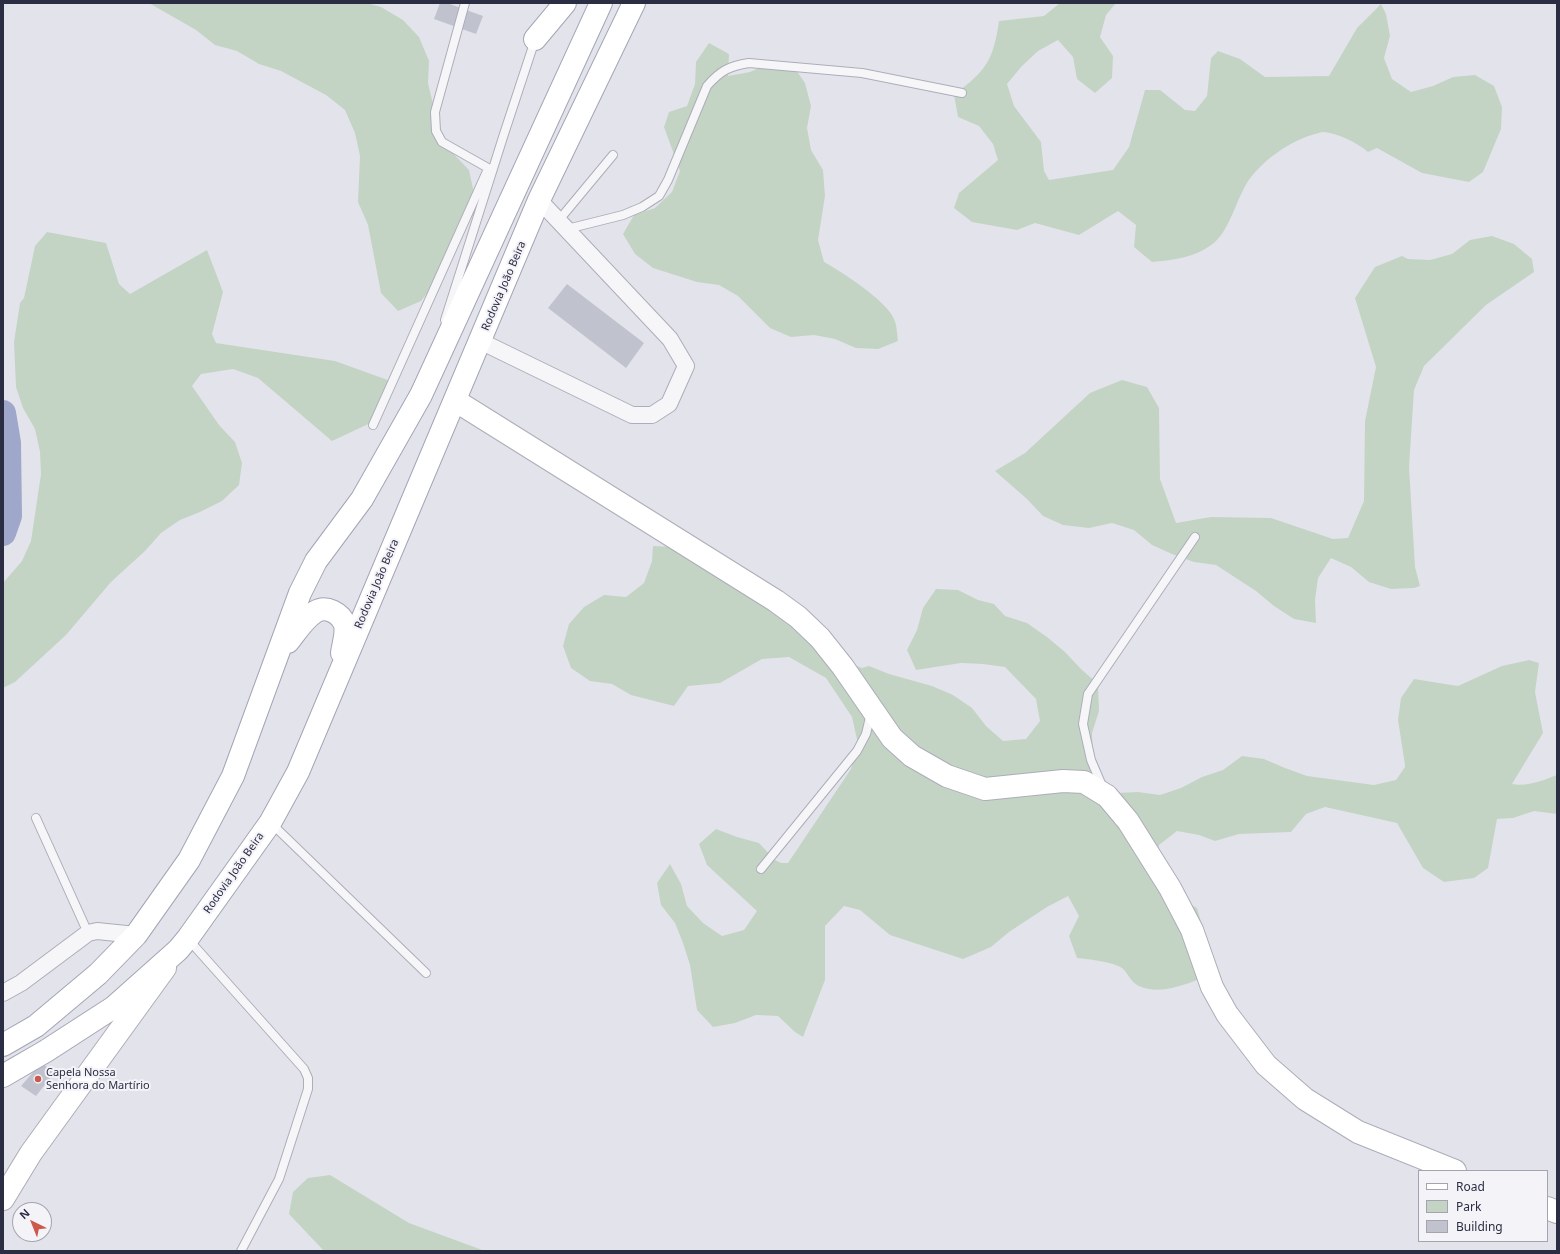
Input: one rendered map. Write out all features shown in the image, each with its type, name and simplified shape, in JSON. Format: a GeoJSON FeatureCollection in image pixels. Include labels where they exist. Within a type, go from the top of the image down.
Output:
{"type":"FeatureCollection","features":[{"type":"Feature","properties":{"kind":"main road"},"geometry":{"type":"LineString","coordinates":[[3,1045],[36,1026],[98,974],[136,935],[189,860],[233,776],[300,593],[316,561],[362,499],[421,395],[601,3]]}},
{"type":"Feature","properties":{"kind":"main road","name":"Rodovia João Beira"},"geometry":{"type":"LineString","coordinates":[[3,1076],[46,1051],[114,1007],[183,944],[270,823],[298,772],[456,401],[539,200],[634,3]]}},
{"type":"Feature","properties":{"kind":"main road"},"geometry":{"type":"LineString","coordinates":[[535,39],[557,7]]}},
{"type":"Feature","properties":{"kind":"main road"},"geometry":{"type":"LineString","coordinates":[[456,401],[776,601],[798,617],[820,638],[843,667],[892,738],[912,756],[948,776],[984,789],[1063,781],[1084,782],[1106,796],[1128,821],[1170,888],[1192,930],[1212,987],[1227,1014],[1266,1065],[1305,1100],[1358,1132],[1453,1170]]}},
{"type":"Feature","properties":{"kind":"main road"},"geometry":{"type":"LineString","coordinates":[[277,656],[305,620],[316,611],[330,610],[340,616],[345,626],[339,674]]}},
{"type":"Feature","properties":{"kind":"main road"},"geometry":{"type":"LineString","coordinates":[[3,1199],[31,1153],[183,944]]}},
{"type":"Feature","properties":{"kind":"street"},"geometry":{"type":"LineString","coordinates":[[480,341],[632,415],[652,415],[669,404],[686,366],[670,339],[539,200]]}},
{"type":"Feature","properties":{"kind":"street"},"geometry":{"type":"LineString","coordinates":[[3,993],[22,983],[88,933],[97,930],[136,935]]}},
{"type":"Feature","properties":{"kind":"street"},"geometry":{"type":"LineString","coordinates":[[3,1039],[36,1026]]}},
{"type":"Feature","properties":{"kind":"lane"},"geometry":{"type":"LineString","coordinates":[[466,3],[436,112],[436,131],[442,142],[488,168]]}},
{"type":"Feature","properties":{"kind":"lane"},"geometry":{"type":"LineString","coordinates":[[421,395],[535,39]]}},
{"type":"Feature","properties":{"kind":"lane"},"geometry":{"type":"LineString","coordinates":[[563,224],[623,215],[642,207],[659,196],[668,180],[707,86],[718,74],[734,66],[749,63],[862,72],[962,93]]}},
{"type":"Feature","properties":{"kind":"lane"},"geometry":{"type":"LineString","coordinates":[[373,425],[504,134]]}},
{"type":"Feature","properties":{"kind":"lane"},"geometry":{"type":"LineString","coordinates":[[563,224],[613,155]]}},
{"type":"Feature","properties":{"kind":"lane"},"geometry":{"type":"LineString","coordinates":[[1106,796],[1091,760],[1084,724],[1088,694],[1195,537]]}},
{"type":"Feature","properties":{"kind":"lane"},"geometry":{"type":"LineString","coordinates":[[761,869],[857,751],[866,734],[872,709]]}},
{"type":"Feature","properties":{"kind":"lane"},"geometry":{"type":"LineString","coordinates":[[36,818],[88,933]]}},
{"type":"Feature","properties":{"kind":"lane"},"geometry":{"type":"LineString","coordinates":[[270,823],[426,973]]}},
{"type":"Feature","properties":{"kind":"lane"},"geometry":{"type":"LineString","coordinates":[[183,944],[304,1069],[308,1078],[308,1089],[279,1179],[241,1251]]}},
{"type":"Feature","properties":{"kind":"green space"},"geometry":{"type":"Polygon","coordinates":[[[149,3],[367,3],[381,7],[403,20],[419,37],[429,61],[428,83],[442,142],[469,170],[474,193],[473,215],[436,282],[421,301],[398,311],[381,293],[368,225],[358,202],[360,156],[355,133],[345,110],[326,95],[281,71],[259,64],[237,51],[215,45],[196,30],[149,3]]]}},
{"type":"Feature","properties":{"kind":"green space"},"geometry":{"type":"Polygon","coordinates":[[[1060,3],[1116,3],[1106,15],[1100,37],[1113,56],[1112,78],[1095,93],[1077,79],[1073,57],[1058,40],[1038,51],[1022,66],[1007,84],[1014,106],[1041,142],[1044,171],[1049,180],[1113,170],[1129,147],[1145,90],[1160,90],[1185,110],[1195,111],[1207,96],[1211,58],[1218,51],[1240,59],[1265,77],[1329,76],[1357,28],[1381,4],[1386,14],[1390,36],[1384,58],[1392,79],[1411,92],[1433,86],[1453,77],[1475,75],[1494,86],[1502,107],[1501,129],[1483,172],[1469,182],[1422,173],[1377,148],[1368,152],[1353,142],[1330,133],[1322,132],[1303,138],[1276,154],[1252,175],[1243,190],[1229,222],[1215,242],[1201,251],[1177,259],[1152,262],[1134,247],[1136,225],[1118,211],[1079,235],[1035,223],[1017,230],[972,222],[954,208],[959,193],[998,160],[993,144],[979,126],[958,117],[954,95],[974,79],[991,56],[999,21],[1044,16],[1060,3]]]}},
{"type":"Feature","properties":{"kind":"green space"},"geometry":{"type":"Polygon","coordinates":[[[709,43],[729,54],[728,76],[750,72],[770,63],[792,64],[805,83],[811,106],[807,128],[811,150],[823,170],[825,196],[818,240],[824,262],[852,280],[883,304],[895,321],[898,341],[878,349],[856,348],[835,339],[814,335],[791,337],[770,328],[738,296],[719,285],[697,282],[653,268],[635,254],[623,234],[634,215],[655,208],[672,192],[680,171],[664,127],[669,112],[687,106],[695,84],[696,62],[709,43]]]}},
{"type":"Feature","properties":{"kind":"green space"},"geometry":{"type":"Polygon","coordinates":[[[47,232],[106,243],[119,284],[130,294],[207,250],[223,292],[212,334],[216,343],[335,361],[396,383],[379,419],[332,441],[258,378],[233,369],[201,374],[192,386],[219,425],[235,442],[242,463],[239,485],[222,501],[180,520],[161,533],[145,551],[111,582],[66,635],[15,682],[3,688],[3,583],[22,561],[31,541],[41,474],[40,452],[35,429],[23,408],[16,387],[14,342],[20,303],[24,298],[35,246],[47,232]]]}},
{"type":"Feature","properties":{"kind":"green space"},"geometry":{"type":"Polygon","coordinates":[[[1492,236],[1514,244],[1532,259],[1534,272],[1486,305],[1424,366],[1414,390],[1409,467],[1415,567],[1420,586],[1414,588],[1391,589],[1369,582],[1351,567],[1331,558],[1318,578],[1315,600],[1316,623],[1294,619],[1274,606],[1256,591],[1216,565],[1194,562],[1172,554],[1152,545],[1134,530],[1112,523],[1089,528],[1063,525],[1043,516],[1027,499],[995,471],[1025,453],[1090,393],[1122,380],[1147,387],[1159,408],[1160,479],[1176,523],[1211,517],[1271,518],[1333,539],[1348,538],[1364,501],[1365,421],[1376,367],[1355,298],[1375,267],[1402,256],[1408,259],[1430,260],[1452,254],[1470,240],[1492,236]]]}},
{"type":"Feature","properties":{"kind":"green space"},"geometry":{"type":"Polygon","coordinates":[[[653,546],[709,549],[843,660],[862,668],[869,666],[889,674],[932,686],[953,695],[972,708],[986,726],[1003,741],[1026,739],[1040,721],[1036,699],[1005,667],[961,663],[916,670],[907,650],[917,630],[923,608],[936,589],[958,590],[978,600],[994,604],[1005,616],[1027,623],[1047,637],[1098,684],[1099,711],[1092,733],[1093,755],[1098,778],[1116,793],[1138,792],[1160,795],[1181,788],[1202,777],[1223,770],[1242,756],[1264,759],[1307,776],[1374,785],[1396,780],[1405,767],[1398,720],[1401,698],[1414,679],[1458,686],[1502,666],[1529,660],[1539,663],[1535,692],[1543,733],[1512,784],[1529,784],[1557,775],[1557,814],[1534,811],[1513,818],[1497,819],[1488,868],[1474,878],[1444,882],[1423,868],[1397,823],[1325,807],[1306,814],[1291,832],[1239,834],[1215,841],[1199,835],[1177,831],[1159,845],[1155,868],[1185,901],[1197,908],[1216,973],[1178,987],[1168,989],[1148,989],[1136,985],[1124,970],[1118,966],[1100,961],[1077,958],[1069,936],[1079,916],[1068,896],[1047,907],[1009,932],[991,947],[963,959],[890,935],[860,910],[844,906],[825,926],[825,980],[803,1037],[795,1032],[778,1016],[756,1015],[735,1023],[713,1027],[697,1010],[690,965],[675,923],[661,905],[657,883],[670,864],[681,884],[687,906],[703,923],[722,936],[744,930],[757,911],[707,865],[699,844],[716,829],[759,843],[775,860],[781,863],[788,863],[851,769],[858,744],[852,717],[826,678],[789,657],[762,659],[720,683],[688,686],[674,706],[631,695],[612,684],[590,681],[571,668],[563,646],[569,624],[584,607],[604,595],[626,597],[644,583],[652,561],[653,546]]]}},
{"type":"Feature","properties":{"kind":"green space"},"geometry":{"type":"Polygon","coordinates":[[[330,1175],[409,1223],[485,1251],[324,1251],[289,1214],[293,1192],[308,1178],[330,1175]]]}},
{"type":"Feature","properties":{"kind":"building"},"geometry":{"type":"Polygon","coordinates":[[[440,3],[447,3],[483,16],[476,34],[434,19],[440,3]]]}},
{"type":"Feature","properties":{"kind":"building"},"geometry":{"type":"Polygon","coordinates":[[[567,284],[644,343],[626,368],[548,308],[567,284]]]}},
{"type":"Feature","properties":{"kind":"building","name":"Capela Nossa Senhora do Martírio"},"geometry":{"type":"Polygon","coordinates":[[[41,1063],[55,1072],[36,1096],[21,1086],[41,1063]]]}},
{"type":"Feature","properties":{"kind":"waterway"},"geometry":{"type":"LineString","coordinates":[[3,413],[8,443],[9,516],[3,533]]}},
{"type":"Feature","properties":{"kind":"place","name":"Capela Nossa Senhora do Martírio"},"geometry":{"type":"Point","coordinates":[38,1079]}}]}
